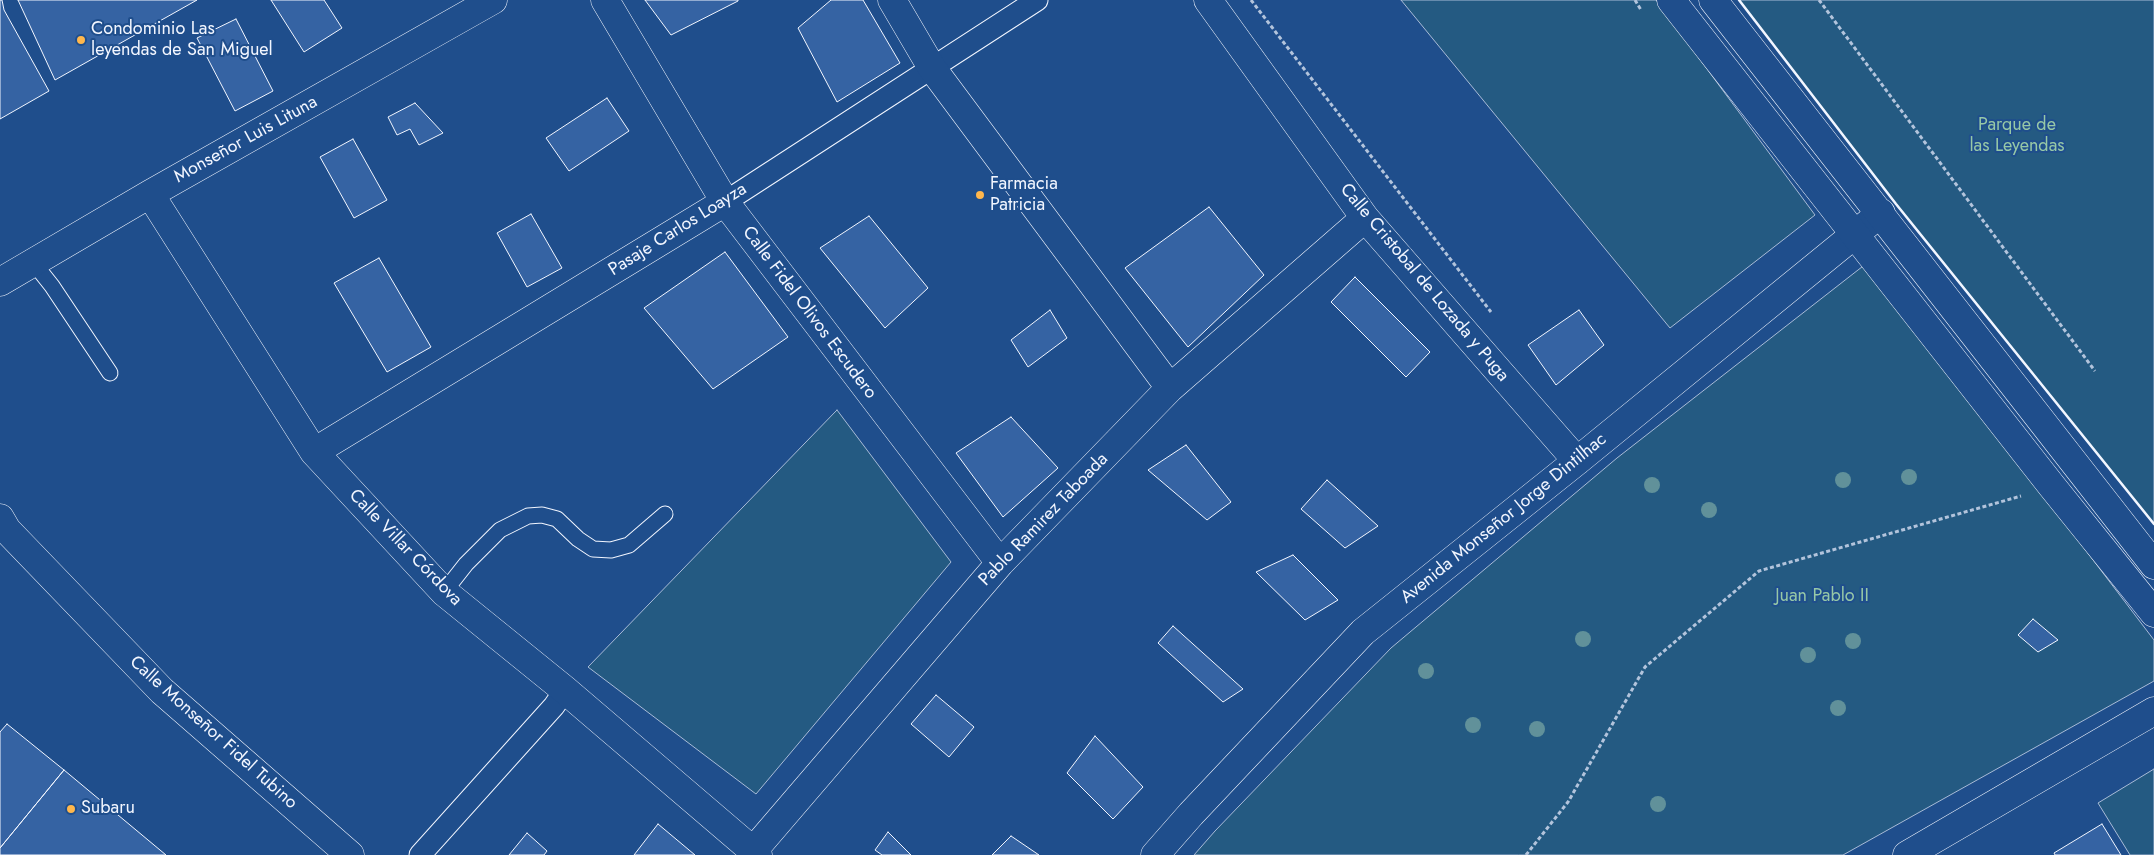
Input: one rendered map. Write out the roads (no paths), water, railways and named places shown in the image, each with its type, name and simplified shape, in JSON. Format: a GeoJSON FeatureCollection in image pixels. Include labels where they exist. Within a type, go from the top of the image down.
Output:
{"type":"FeatureCollection","features":[{"type":"Feature","properties":{"kind":"street","name":"Monseñor Luis Lituna"},"geometry":{"type":"LineString","coordinates":[[0,282],[150,194],[493,0]]}},
{"type":"Feature","properties":{"kind":"street","name":"Calle Fidel Olivos Escudero"},"geometry":{"type":"LineString","coordinates":[[605,0],[724,202],[1000,563]]}},
{"type":"Feature","properties":{"kind":"street"},"geometry":{"type":"LineString","coordinates":[[892,0],[932,68],[1170,388]]}},
{"type":"Feature","properties":{"kind":"street","name":"Pasaje Carlos Loayza"},"geometry":{"type":"LineString","coordinates":[[314,452],[724,202],[1037,0]]}},
{"type":"Feature","properties":{"kind":"street","name":"Calle Cristobal de Lozada y Puga"},"geometry":{"type":"LineString","coordinates":[[1208,0],[1365,218],[1577,462]]}},
{"type":"Feature","properties":{"kind":"street"},"geometry":{"type":"LineString","coordinates":[[1671,0],[2051,485],[2154,613]]}},
{"type":"Feature","properties":{"kind":"street"},"geometry":{"type":"LineString","coordinates":[[1713,0],[2154,565]]}},
{"type":"Feature","properties":{"kind":"street","name":"Calle Villar Córdova"},"geometry":{"type":"LineString","coordinates":[[150,194],[314,452],[444,592],[565,690],[756,853]]}},
{"type":"Feature","properties":{"kind":"street","name":"Avenida Monseñor Jorge Dintilhac"},"geometry":{"type":"LineString","coordinates":[[1155,855],[1190,814],[1363,632],[1577,462],[1881,213]]}},
{"type":"Feature","properties":{"kind":"street","name":"Pablo Ramirez Taboada"},"geometry":{"type":"LineString","coordinates":[[756,853],[1000,563],[1170,388],[1365,218]]}},
{"type":"Feature","properties":{"kind":"street","name":"Calle Monseñor Fidel Tubino"},"geometry":{"type":"LineString","coordinates":[[0,518],[8,530],[162,691],[350,855]]}},
{"type":"Feature","properties":{"kind":"street"},"geometry":{"type":"LineString","coordinates":[[420,855],[554,706],[565,690]]}},
{"type":"Feature","properties":{"kind":"street"},"geometry":{"type":"LineString","coordinates":[[1907,855],[2154,711]]}},
{"type":"Feature","properties":{"kind":"lane"},"geometry":{"type":"LineString","coordinates":[[33,262],[52,286],[110,373]]}},
{"type":"Feature","properties":{"kind":"lane"},"geometry":{"type":"LineString","coordinates":[[444,592],[466,564],[500,530],[528,516],[542,514],[556,519],[578,539],[593,549],[611,550],[629,545],[665,514]]}},
{"type":"Feature","properties":{"kind":"place","name":"Condominio Las leyendas de San Miguel"},"geometry":{"type":"Point","coordinates":[81,40]}},
{"type":"Feature","properties":{"kind":"place","name":"Farmacia Patricia"},"geometry":{"type":"Point","coordinates":[980,195]}},
{"type":"Feature","properties":{"kind":"place","name":"Subaru"},"geometry":{"type":"Point","coordinates":[71,809]}},
{"type":"Feature","properties":{"kind":"park label","name":"Parque de las Leyendas"},"geometry":{"type":"Point","coordinates":[2017,136]}},
{"type":"Feature","properties":{"kind":"park label","name":"Juan Pablo II"},"geometry":{"type":"Point","coordinates":[1822,597]}}]}
